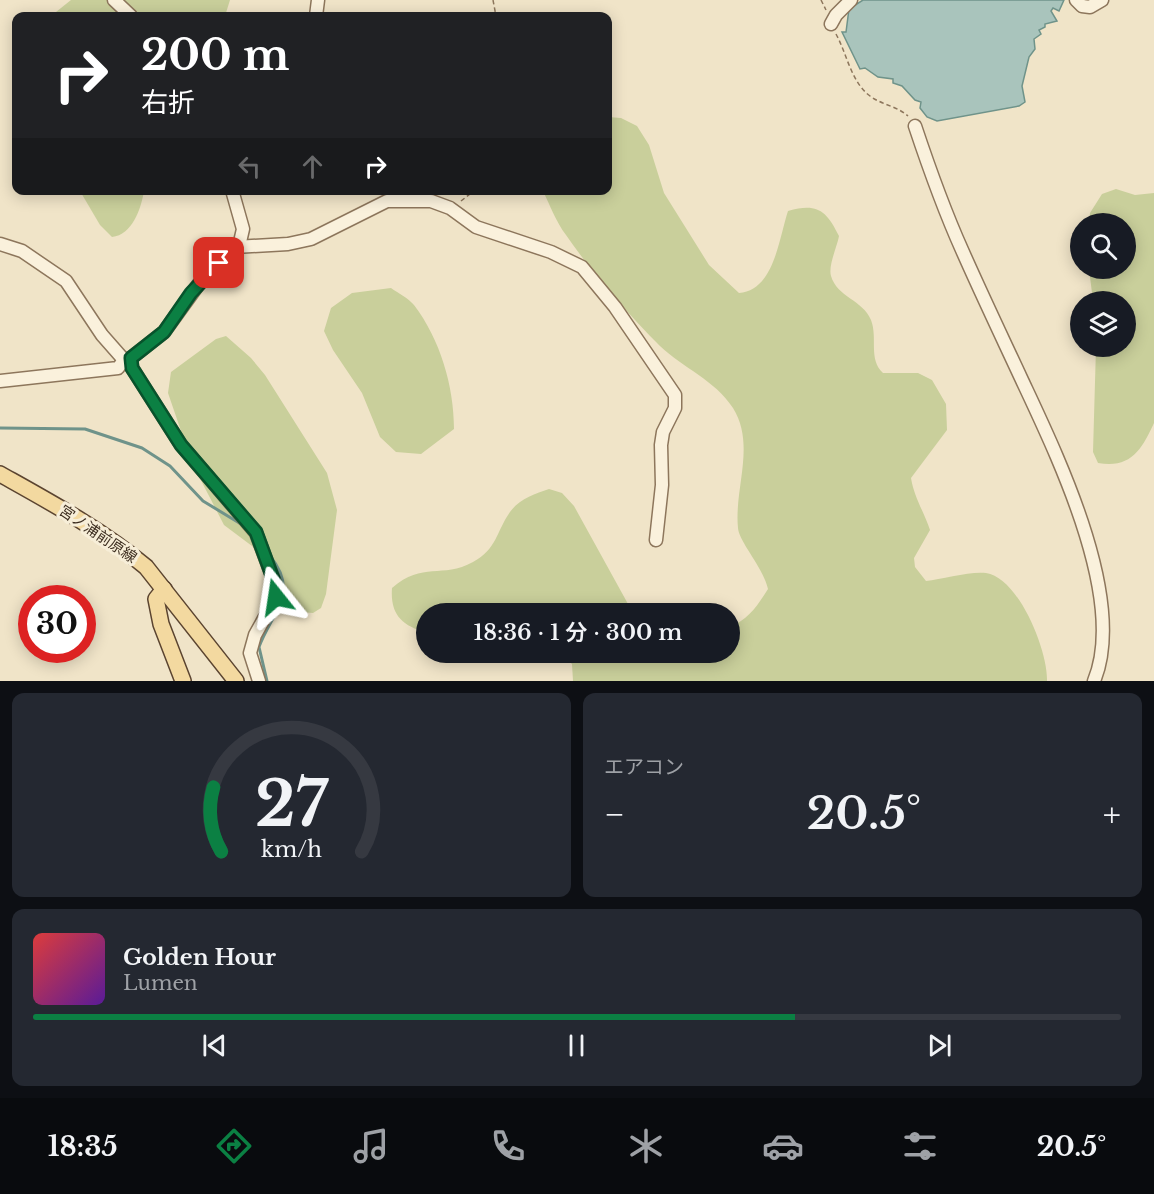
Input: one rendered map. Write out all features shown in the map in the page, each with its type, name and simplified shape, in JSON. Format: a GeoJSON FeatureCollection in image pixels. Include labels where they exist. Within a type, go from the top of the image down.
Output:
{"type":"FeatureCollection","features":[{"type":"Feature","properties":{"kind":"main road","name":"宮ノ浦前原線"},"geometry":{"type":"LineString","coordinates":[[0,474],[55,505],[129,553],[146,567],[236,681]]}},
{"type":"Feature","properties":{"kind":"main road"},"geometry":{"type":"LineString","coordinates":[[164,589],[156,598],[161,624],[183,681]]}},
{"type":"Feature","properties":{"kind":"street"},"geometry":{"type":"LineString","coordinates":[[114,0],[127,12]]}},
{"type":"Feature","properties":{"kind":"street"},"geometry":{"type":"LineString","coordinates":[[831,24],[836,15],[851,0]]}},
{"type":"Feature","properties":{"kind":"street"},"geometry":{"type":"LineString","coordinates":[[1076,0],[1082,6],[1090,7],[1102,0]]}},
{"type":"Feature","properties":{"kind":"street"},"geometry":{"type":"LineString","coordinates":[[915,126],[961,247],[1049,435],[1089,544],[1097,583],[1102,641],[1094,681]]}},
{"type":"Feature","properties":{"kind":"street"},"geometry":{"type":"LineString","coordinates":[[0,381],[118,368],[164,332],[206,274],[236,247],[242,236],[243,230],[233,195]]}},
{"type":"Feature","properties":{"kind":"street"},"geometry":{"type":"LineString","coordinates":[[236,247],[288,244],[311,239],[376,206],[395,200],[431,201],[450,208],[476,227],[550,252],[582,267],[615,307],[669,386],[676,401],[661,445],[662,485],[656,540]]}},
{"type":"Feature","properties":{"kind":"street"},"geometry":{"type":"LineString","coordinates":[[0,244],[22,251],[66,281],[102,334],[128,359],[181,445],[256,532],[274,581],[276,597],[255,635],[250,653],[259,681]]}},
{"type":"Feature","properties":{"kind":"path"},"geometry":{"type":"LineString","coordinates":[[831,24],[860,86],[880,102],[902,111],[915,126]]}},
{"type":"Feature","properties":{"kind":"path"},"geometry":{"type":"LineString","coordinates":[[450,208],[468,195]]}},
{"type":"Feature","properties":{"kind":"green space"},"geometry":{"type":"Polygon","coordinates":[[[71,0],[230,0],[226,12],[56,12],[71,0]]]}},
{"type":"Feature","properties":{"kind":"green space"},"geometry":{"type":"Polygon","coordinates":[[[612,117],[621,118],[637,126],[649,145],[664,193],[709,265],[739,293],[751,290],[768,273],[778,248],[788,211],[806,208],[820,211],[825,215],[839,236],[831,276],[839,289],[862,308],[871,320],[874,355],[878,367],[883,373],[918,373],[932,380],[946,404],[947,430],[911,478],[914,492],[930,530],[914,558],[915,567],[926,581],[986,573],[998,578],[1010,588],[1020,601],[1037,635],[1043,652],[1047,681],[573,681],[571,663],[740,663],[740,621],[756,606],[768,589],[739,534],[738,513],[744,452],[740,422],[733,408],[726,398],[708,382],[660,346],[623,307],[562,230],[545,195],[612,195],[612,117]]]}},
{"type":"Feature","properties":{"kind":"green space"},"geometry":{"type":"Polygon","coordinates":[[[1116,189],[1135,195],[1154,193],[1154,423],[1140,449],[1134,455],[1119,463],[1109,464],[1098,463],[1093,452],[1096,357],[1136,357],[1136,291],[1092,291],[1090,279],[1136,279],[1136,213],[1090,213],[1102,194],[1116,189]]]}},
{"type":"Feature","properties":{"kind":"green space"},"geometry":{"type":"Polygon","coordinates":[[[82,195],[143,195],[138,213],[125,231],[112,237],[100,225],[82,195]]]}},
{"type":"Feature","properties":{"kind":"green space"},"geometry":{"type":"Polygon","coordinates":[[[391,288],[414,305],[423,318],[444,364],[451,396],[454,429],[421,454],[396,452],[380,437],[362,393],[333,350],[324,331],[331,308],[352,293],[391,288]]]}},
{"type":"Feature","properties":{"kind":"green space"},"geometry":{"type":"Polygon","coordinates":[[[226,336],[251,358],[265,375],[327,473],[337,510],[326,594],[321,608],[313,613],[301,612],[281,578],[252,546],[224,525],[192,463],[168,393],[171,372],[216,339],[226,336]]]}},
{"type":"Feature","properties":{"kind":"green space"},"geometry":{"type":"Polygon","coordinates":[[[549,489],[562,493],[574,506],[627,603],[416,603],[416,628],[399,618],[393,605],[392,588],[413,575],[462,567],[481,557],[492,546],[510,512],[528,497],[549,489]]]}},
{"type":"Feature","properties":{"kind":"water"},"geometry":{"type":"Polygon","coordinates":[[[863,0],[1064,0],[1059,11],[1053,8],[1051,11],[1057,21],[1045,24],[1045,27],[1039,30],[1041,34],[1034,39],[1035,49],[1029,57],[1022,86],[1025,102],[1019,106],[937,121],[927,117],[920,108],[921,102],[915,100],[902,86],[893,83],[893,79],[878,77],[865,68],[860,69],[842,32],[846,32],[849,9],[863,0]]]}},
{"type":"Feature","properties":{"kind":"waterway"},"geometry":{"type":"LineString","coordinates":[[0,428],[85,429],[142,448],[170,466],[203,501],[241,524]]}},
{"type":"Feature","properties":{"kind":"waterway"},"geometry":{"type":"LineString","coordinates":[[267,681],[259,647],[281,602],[283,592],[283,581],[279,569],[270,556]]}},
{"type":"Feature","properties":{"kind":"route"},"geometry":{"type":"LineString","coordinates":[[219,263],[206,274],[164,332],[131,358],[132,368],[181,445],[256,532],[274,581],[276,597]]}}]}
